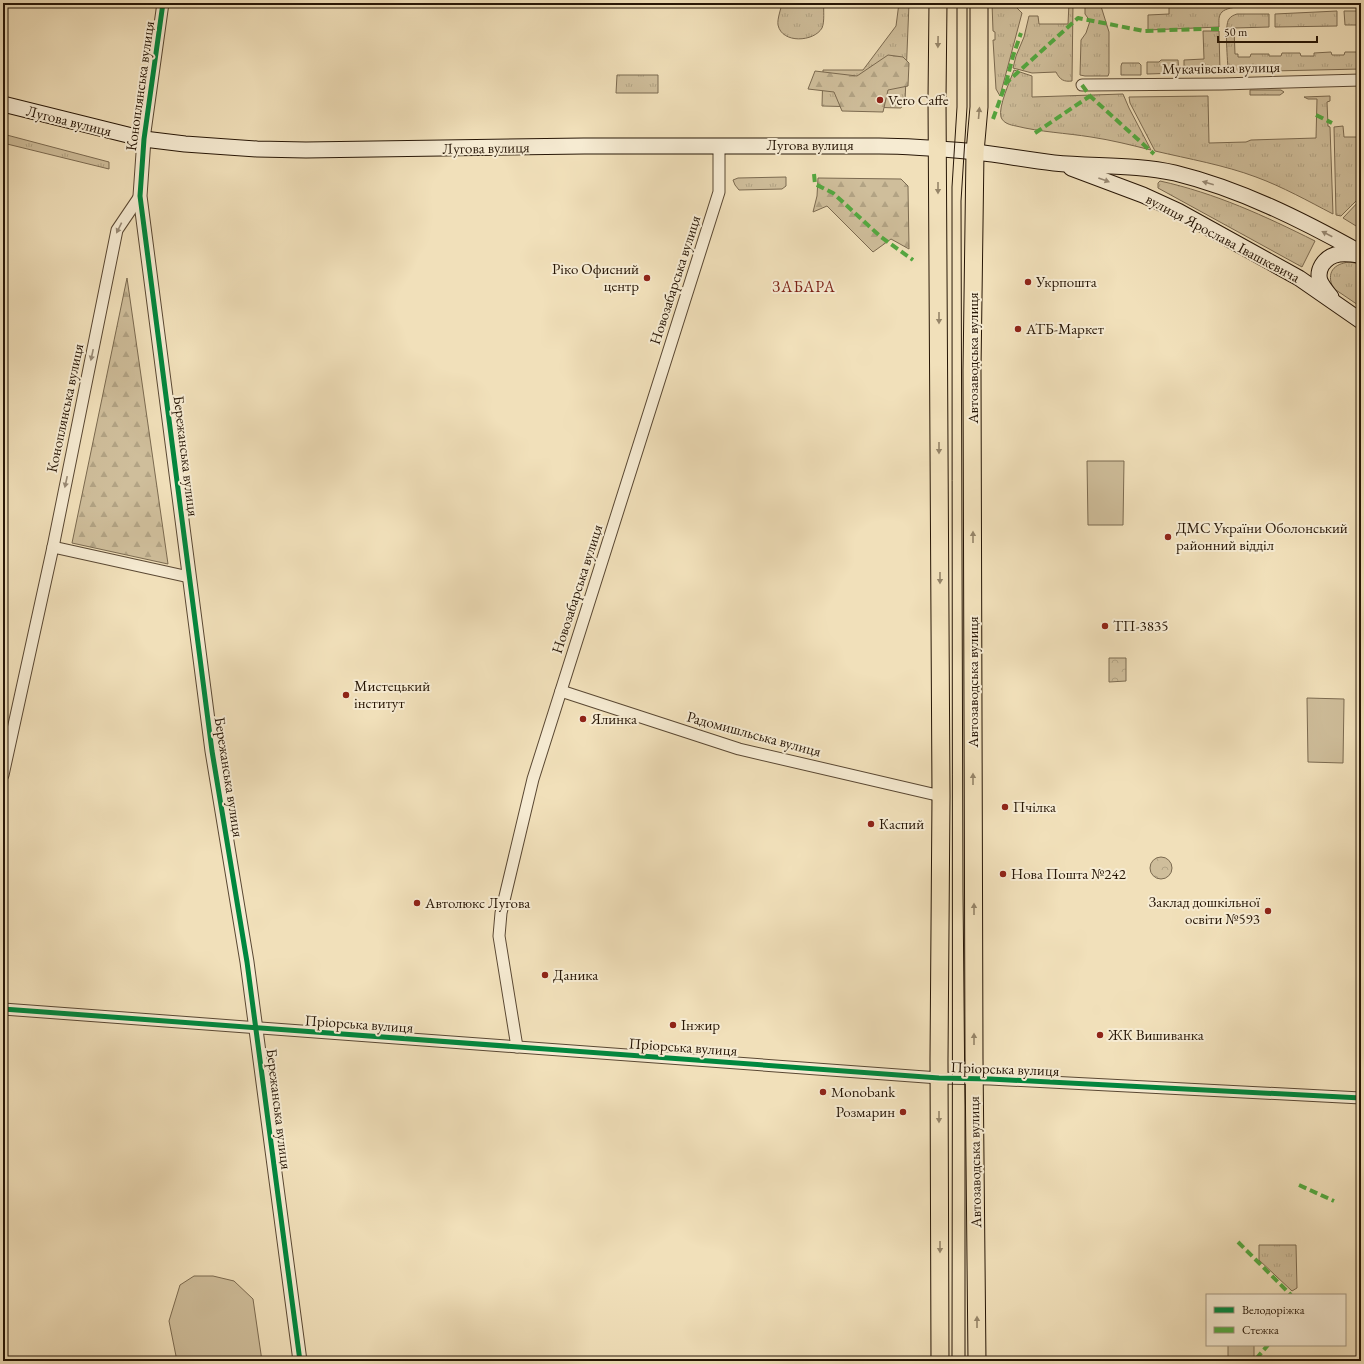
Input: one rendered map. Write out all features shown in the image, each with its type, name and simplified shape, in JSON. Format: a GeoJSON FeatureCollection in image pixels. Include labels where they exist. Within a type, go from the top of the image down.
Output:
{"type":"FeatureCollection","features":[{"type":"Feature","properties":{"kind":"main road"},"geometry":{"type":"LineString","coordinates":[[938,3],[937,99],[941,796],[939,1078],[940,1361]]}},
{"type":"Feature","properties":{"kind":"main road","name":"Автозаводська вулиця"},"geometry":{"type":"LineString","coordinates":[[977,1361],[974,1078],[972,370],[975,152],[979,107],[979,3]]}},
{"type":"Feature","properties":{"kind":"main road","name":"Лугова вулиця"},"geometry":{"type":"LineString","coordinates":[[3,104],[144,139],[222,147],[306,150],[584,146],[886,146],[975,152]]}},
{"type":"Feature","properties":{"kind":"main road","name":"вулиця Ярослава Івашкевича"},"geometry":{"type":"LineString","coordinates":[[975,152],[1054,163],[1134,167],[1174,173],[1220,186],[1278,210],[1328,235],[1361,254]]}},
{"type":"Feature","properties":{"kind":"main road","name":"вулиця Ярослава Івашкевича"},"geometry":{"type":"LineString","coordinates":[[1054,163],[1143,195],[1178,211],[1299,278],[1361,321]]}},
{"type":"Feature","properties":{"kind":"main road"},"geometry":{"type":"LineString","coordinates":[[1334,302],[1320,282],[1319,272],[1321,266],[1327,259],[1334,255],[1345,253],[1361,254]]}},
{"type":"Feature","properties":{"kind":"street","name":"Коноплянська вулиця"},"geometry":{"type":"LineString","coordinates":[[3,775],[53,547],[117,230],[140,196],[144,139],[163,3]]}},
{"type":"Feature","properties":{"kind":"street","name":"Мукачівська вулиця"},"geometry":{"type":"LineString","coordinates":[[1082,85],[1222,84],[1361,80]]}},
{"type":"Feature","properties":{"kind":"street","name":"Новозабарська вулиця"},"geometry":{"type":"LineString","coordinates":[[517,1047],[498,936],[501,913],[533,779],[719,192],[719,146]]}},
{"type":"Feature","properties":{"kind":"street","name":"Бережанська вулиця"},"geometry":{"type":"LineString","coordinates":[[140,196],[212,751],[247,962],[300,1361]]}},
{"type":"Feature","properties":{"kind":"street"},"geometry":{"type":"LineString","coordinates":[[53,547],[189,577]]}},
{"type":"Feature","properties":{"kind":"street","name":"Радомишльська вулиця"},"geometry":{"type":"LineString","coordinates":[[561,691],[739,749],[941,796]]}},
{"type":"Feature","properties":{"kind":"street","name":"Пріорська вулиця"},"geometry":{"type":"LineString","coordinates":[[3,1009],[939,1078],[974,1078],[1361,1098]]}},
{"type":"Feature","properties":{"kind":"green space"},"geometry":{"type":"Polygon","coordinates":[[[782,3],[824,3],[822,28],[818,33],[806,38],[798,39],[785,35],[778,25],[782,3]]]}},
{"type":"Feature","properties":{"kind":"green space"},"geometry":{"type":"Polygon","coordinates":[[[899,3],[909,3],[905,102],[901,108],[822,106],[823,70],[863,70],[896,26],[899,3]]]}},
{"type":"Feature","properties":{"kind":"green space"},"geometry":{"type":"Polygon","coordinates":[[[992,3],[1012,3],[1022,13],[1000,96],[996,89],[993,40],[995,40],[995,32],[993,31],[992,3]]]}},
{"type":"Feature","properties":{"kind":"green space"},"geometry":{"type":"Polygon","coordinates":[[[1069,3],[1073,3],[1072,81],[1062,80],[1056,72],[1032,73],[1013,68],[1024,37],[1029,16],[1038,16],[1039,24],[1068,24],[1069,3]]]}},
{"type":"Feature","properties":{"kind":"green space"},"geometry":{"type":"Polygon","coordinates":[[[1085,3],[1100,3],[1109,32],[1108,76],[1080,75],[1081,40],[1086,33],[1090,21],[1085,14],[1085,3]]]}},
{"type":"Feature","properties":{"kind":"green space"},"geometry":{"type":"Polygon","coordinates":[[[1169,3],[1209,6],[1209,3],[1266,3],[1267,6],[1243,6],[1225,10],[1220,15],[1219,27],[1148,30],[1148,15],[1169,14],[1169,3]]]}},
{"type":"Feature","properties":{"kind":"green space"},"geometry":{"type":"Polygon","coordinates":[[[1337,11],[1337,26],[1275,27],[1275,14],[1337,11]]]}},
{"type":"Feature","properties":{"kind":"green space"},"geometry":{"type":"Polygon","coordinates":[[[1344,11],[1361,11],[1361,25],[1345,25],[1344,11]]]}},
{"type":"Feature","properties":{"kind":"green space"},"geometry":{"type":"Polygon","coordinates":[[[1237,14],[1269,14],[1269,27],[1234,28],[1235,54],[1238,54],[1238,57],[1250,57],[1251,54],[1281,56],[1282,53],[1300,53],[1301,56],[1314,56],[1314,53],[1331,52],[1332,55],[1344,55],[1345,52],[1361,52],[1361,69],[1228,72],[1227,28],[1229,19],[1237,14]]]}},
{"type":"Feature","properties":{"kind":"green space"},"geometry":{"type":"Polygon","coordinates":[[[1203,31],[1219,31],[1220,72],[1184,73],[1184,60],[1204,59],[1203,31]]]}},
{"type":"Feature","properties":{"kind":"green space"},"geometry":{"type":"Polygon","coordinates":[[[888,55],[903,57],[909,63],[908,86],[888,90],[883,112],[842,111],[834,92],[808,89],[815,71],[857,76],[888,55]]]}},
{"type":"Feature","properties":{"kind":"green space"},"geometry":{"type":"Polygon","coordinates":[[[1161,60],[1178,60],[1179,73],[1147,74],[1147,62],[1159,62],[1161,60]]]}},
{"type":"Feature","properties":{"kind":"green space"},"geometry":{"type":"Polygon","coordinates":[[[1122,63],[1139,63],[1141,65],[1141,75],[1121,75],[1122,63]]]}},
{"type":"Feature","properties":{"kind":"green space"},"geometry":{"type":"Polygon","coordinates":[[[1014,70],[1032,76],[1032,97],[1123,94],[1151,150],[1106,140],[1034,130],[1014,126],[1003,121],[1001,117],[1001,107],[1014,70]]]}},
{"type":"Feature","properties":{"kind":"green space"},"geometry":{"type":"Polygon","coordinates":[[[617,75],[658,75],[658,93],[616,93],[617,75]]]}},
{"type":"Feature","properties":{"kind":"green space"},"geometry":{"type":"Polygon","coordinates":[[[1250,90],[1281,90],[1284,92],[1280,95],[1250,95],[1250,90]]]}},
{"type":"Feature","properties":{"kind":"green space"},"geometry":{"type":"Polygon","coordinates":[[[1208,96],[1209,143],[1316,138],[1317,99],[1308,99],[1304,97],[1330,96],[1330,101],[1327,102],[1328,126],[1330,127],[1333,214],[1286,190],[1256,177],[1219,166],[1155,151],[1130,103],[1129,97],[1208,96]]]}},
{"type":"Feature","properties":{"kind":"green space"},"geometry":{"type":"Polygon","coordinates":[[[1343,126],[1344,137],[1357,137],[1358,157],[1360,157],[1361,196],[1341,216],[1336,215],[1334,127],[1343,126]]]}},
{"type":"Feature","properties":{"kind":"green space"},"geometry":{"type":"Polygon","coordinates":[[[3,134],[109,162],[109,169],[3,143],[3,134]]]}},
{"type":"Feature","properties":{"kind":"green space"},"geometry":{"type":"Polygon","coordinates":[[[786,177],[786,186],[782,189],[739,190],[733,180],[738,178],[786,177]]]}},
{"type":"Feature","properties":{"kind":"green space"},"geometry":{"type":"Polygon","coordinates":[[[818,178],[901,179],[908,186],[909,249],[891,239],[873,252],[827,206],[813,212],[817,196],[818,178]]]}},
{"type":"Feature","properties":{"kind":"green space"},"geometry":{"type":"Polygon","coordinates":[[[1160,181],[1200,192],[1239,206],[1315,241],[1302,267],[1158,188],[1158,183],[1160,181]]]}},
{"type":"Feature","properties":{"kind":"green space"},"geometry":{"type":"Polygon","coordinates":[[[1361,199],[1361,229],[1343,218],[1361,199]]]}},
{"type":"Feature","properties":{"kind":"green space"},"geometry":{"type":"Polygon","coordinates":[[[1349,262],[1361,266],[1361,307],[1333,288],[1331,282],[1330,277],[1333,270],[1339,265],[1349,262]]]}},
{"type":"Feature","properties":{"kind":"green space"},"geometry":{"type":"Polygon","coordinates":[[[127,278],[168,564],[72,543],[127,278]]]}},
{"type":"Feature","properties":{"kind":"green space"},"geometry":{"type":"Polygon","coordinates":[[[1087,461],[1124,461],[1123,525],[1088,525],[1087,461]]]}},
{"type":"Feature","properties":{"kind":"green space"},"geometry":{"type":"Polygon","coordinates":[[[1109,658],[1126,658],[1126,681],[1109,682],[1109,658]]]}},
{"type":"Feature","properties":{"kind":"green space"},"geometry":{"type":"Polygon","coordinates":[[[1307,698],[1344,699],[1343,763],[1308,762],[1307,698]]]}},
{"type":"Feature","properties":{"kind":"green space"},"geometry":{"type":"Polygon","coordinates":[[[1161,857],[1165,858],[1171,864],[1171,872],[1165,878],[1161,879],[1157,878],[1151,872],[1150,868],[1151,864],[1157,858],[1161,857]]]}},
{"type":"Feature","properties":{"kind":"green space"},"geometry":{"type":"Polygon","coordinates":[[[1259,1245],[1296,1245],[1297,1288],[1292,1291],[1259,1260],[1259,1245]]]}},
{"type":"Feature","properties":{"kind":"green space"},"geometry":{"type":"Polygon","coordinates":[[[194,1276],[213,1276],[234,1281],[253,1299],[262,1361],[177,1361],[169,1321],[180,1285],[194,1276]]]}},
{"type":"Feature","properties":{"kind":"green space"},"geometry":{"type":"Polygon","coordinates":[[[1228,1346],[1254,1346],[1254,1358],[1228,1358],[1228,1346]]]}},
{"type":"Feature","properties":{"kind":"tram line"},"geometry":{"type":"LineString","coordinates":[[952,1361],[952,187],[957,107],[957,3]]}},
{"type":"Feature","properties":{"kind":"tram line"},"geometry":{"type":"LineString","coordinates":[[965,1361],[961,201],[967,107],[967,3]]}},
{"type":"Feature","properties":{"kind":"marked path"},"geometry":{"type":"LineString","coordinates":[[993,119],[1006,83],[1078,18],[1144,31],[1202,29]]}},
{"type":"Feature","properties":{"kind":"marked path"},"geometry":{"type":"LineString","coordinates":[[1211,29],[1221,29]]}},
{"type":"Feature","properties":{"kind":"marked path"},"geometry":{"type":"LineString","coordinates":[[1006,83],[1021,33]]}},
{"type":"Feature","properties":{"kind":"marked path"},"geometry":{"type":"LineString","coordinates":[[1082,85],[1090,96],[1154,154]]}},
{"type":"Feature","properties":{"kind":"marked path"},"geometry":{"type":"LineString","coordinates":[[1035,133],[1090,96]]}},
{"type":"Feature","properties":{"kind":"marked path"},"geometry":{"type":"LineString","coordinates":[[1316,115],[1332,123]]}},
{"type":"Feature","properties":{"kind":"marked path"},"geometry":{"type":"LineString","coordinates":[[814,174],[815,184],[833,193],[881,237],[913,260]]}},
{"type":"Feature","properties":{"kind":"marked path"},"geometry":{"type":"LineString","coordinates":[[1299,1185],[1334,1201]]}},
{"type":"Feature","properties":{"kind":"marked path"},"geometry":{"type":"LineString","coordinates":[[1238,1242],[1290,1294]]}},
{"type":"Feature","properties":{"kind":"marked path"},"geometry":{"type":"LineString","coordinates":[[1256,1359],[1267,1346]]}},
{"type":"Feature","properties":{"kind":"cycle path"},"geometry":{"type":"LineString","coordinates":[[163,3],[144,139],[140,196],[212,751],[247,962],[300,1361]]}},
{"type":"Feature","properties":{"kind":"cycle path"},"geometry":{"type":"LineString","coordinates":[[3,1009],[939,1078],[990,1079],[1361,1098]]}},
{"type":"Feature","properties":{"kind":"place","name":"Vero Caffe"},"geometry":{"type":"Point","coordinates":[880,100]}},
{"type":"Feature","properties":{"kind":"place","name":"Ріко Офисний центр"},"geometry":{"type":"Point","coordinates":[647,278]}},
{"type":"Feature","properties":{"kind":"place","name":"Укрпошта"},"geometry":{"type":"Point","coordinates":[1028,282]}},
{"type":"Feature","properties":{"kind":"place","name":"АТБ-Маркет"},"geometry":{"type":"Point","coordinates":[1018,329]}},
{"type":"Feature","properties":{"kind":"place","name":"ДМС України Оболонський районний відділ"},"geometry":{"type":"Point","coordinates":[1168,537]}},
{"type":"Feature","properties":{"kind":"place","name":"ТП-3835"},"geometry":{"type":"Point","coordinates":[1105,626]}},
{"type":"Feature","properties":{"kind":"place","name":"Мистецький інститут"},"geometry":{"type":"Point","coordinates":[346,695]}},
{"type":"Feature","properties":{"kind":"place","name":"Ялинка"},"geometry":{"type":"Point","coordinates":[583,719]}},
{"type":"Feature","properties":{"kind":"place","name":"Пчілка"},"geometry":{"type":"Point","coordinates":[1005,807]}},
{"type":"Feature","properties":{"kind":"place","name":"Каспий"},"geometry":{"type":"Point","coordinates":[871,824]}},
{"type":"Feature","properties":{"kind":"place","name":"Нова Пошта №242"},"geometry":{"type":"Point","coordinates":[1003,874]}},
{"type":"Feature","properties":{"kind":"place","name":"Автолюкс Лугова"},"geometry":{"type":"Point","coordinates":[417,903]}},
{"type":"Feature","properties":{"kind":"place","name":"Заклад дошкільної освіти №593"},"geometry":{"type":"Point","coordinates":[1268,911]}},
{"type":"Feature","properties":{"kind":"place","name":"Даника"},"geometry":{"type":"Point","coordinates":[545,975]}},
{"type":"Feature","properties":{"kind":"place","name":"Інжир"},"geometry":{"type":"Point","coordinates":[673,1025]}},
{"type":"Feature","properties":{"kind":"place","name":"ЖК Вишиванка"},"geometry":{"type":"Point","coordinates":[1100,1035]}},
{"type":"Feature","properties":{"kind":"place","name":"Monobank"},"geometry":{"type":"Point","coordinates":[823,1092]}},
{"type":"Feature","properties":{"kind":"place","name":"Розмарин"},"geometry":{"type":"Point","coordinates":[903,1112]}},
{"type":"Feature","properties":{"kind":"district","name":"ЗАБАРА"},"geometry":{"type":"Point","coordinates":[804,286]}}]}
